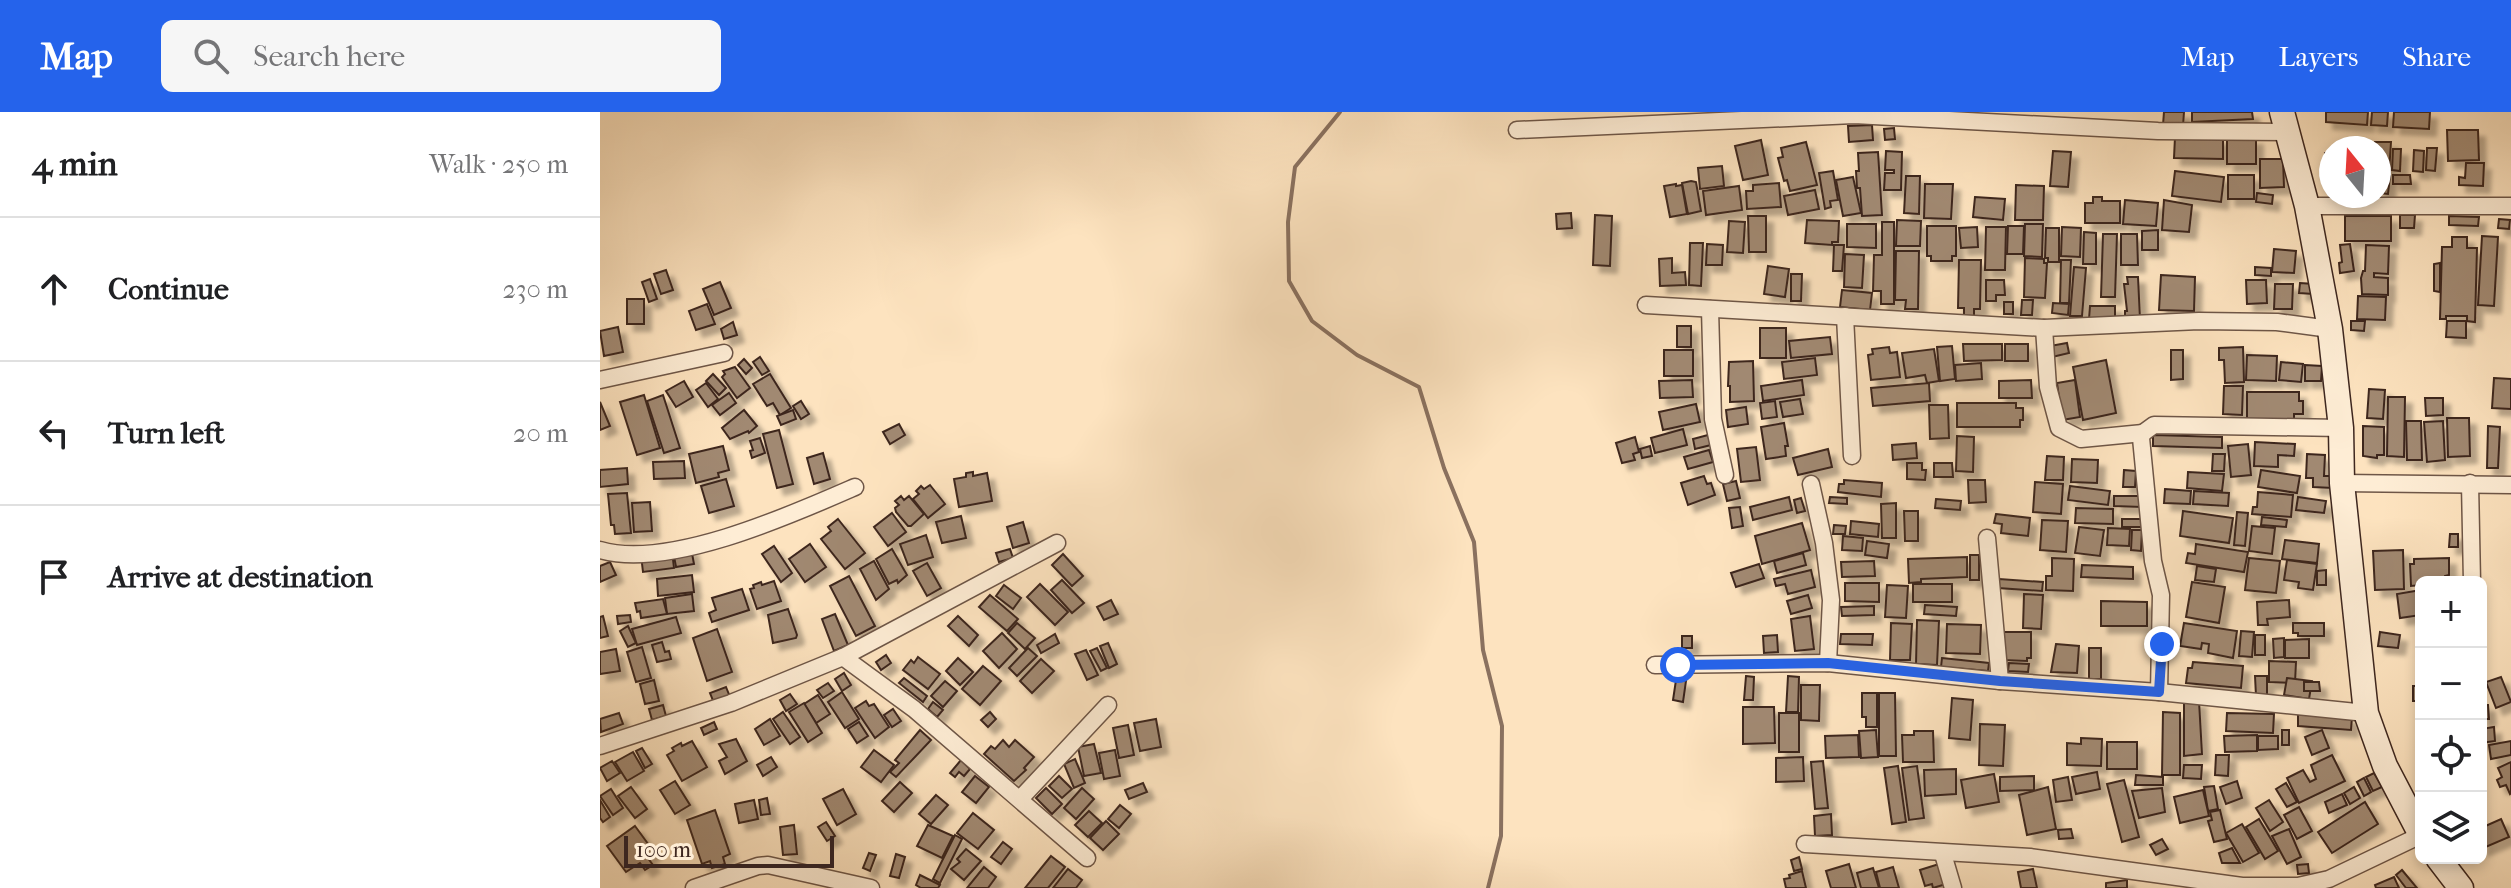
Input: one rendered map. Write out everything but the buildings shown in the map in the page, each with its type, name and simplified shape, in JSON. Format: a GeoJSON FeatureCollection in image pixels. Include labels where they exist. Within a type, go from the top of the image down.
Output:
{"type":"FeatureCollection","features":[{"type":"Feature","properties":{"kind":"street"},"geometry":{"type":"LineString","coordinates":[[1517,130],[1854,115],[2158,131],[2285,122],[2307,206],[2330,329],[2341,428],[2342,483],[2366,713],[2385,766],[2415,824]]}},
{"type":"Feature","properties":{"kind":"street"},"geometry":{"type":"LineString","coordinates":[[2307,206],[2511,206]]}},
{"type":"Feature","properties":{"kind":"street"},"geometry":{"type":"LineString","coordinates":[[1646,305],[2044,328],[2199,321],[2277,322],[2330,329]]}},
{"type":"Feature","properties":{"kind":"street"},"geometry":{"type":"LineString","coordinates":[[1710,309],[1713,419],[1725,475]]}},
{"type":"Feature","properties":{"kind":"street"},"geometry":{"type":"LineString","coordinates":[[1845,316],[1852,456]]}},
{"type":"Feature","properties":{"kind":"street"},"geometry":{"type":"LineString","coordinates":[[2044,328],[2048,387],[2059,428],[2081,439],[2143,433],[2154,425],[2341,428]]}},
{"type":"Feature","properties":{"kind":"street"},"geometry":{"type":"LineString","coordinates":[[600,380],[724,353]]}},
{"type":"Feature","properties":{"kind":"street"},"geometry":{"type":"LineString","coordinates":[[2143,433],[2153,561],[2161,595],[2159,692]]}},
{"type":"Feature","properties":{"kind":"street"},"geometry":{"type":"LineString","coordinates":[[2342,483],[2511,485]]}},
{"type":"Feature","properties":{"kind":"street"},"geometry":{"type":"LineString","coordinates":[[2470,483],[2472,576]]}},
{"type":"Feature","properties":{"kind":"street"},"geometry":{"type":"LineString","coordinates":[[1811,484],[1824,543],[1831,600],[1828,663]]}},
{"type":"Feature","properties":{"kind":"street"},"geometry":{"type":"LineString","coordinates":[[600,550],[617,555],[678,549],[768,525],[855,487]]}},
{"type":"Feature","properties":{"kind":"street"},"geometry":{"type":"LineString","coordinates":[[1987,538],[2000,681]]}},
{"type":"Feature","properties":{"kind":"street"},"geometry":{"type":"LineString","coordinates":[[600,746],[731,703],[843,657],[1057,543]]}},
{"type":"Feature","properties":{"kind":"street"},"geometry":{"type":"LineString","coordinates":[[843,657],[914,709],[1087,858]]}},
{"type":"Feature","properties":{"kind":"street"},"geometry":{"type":"LineString","coordinates":[[1655,665],[1828,663],[2366,713]]}},
{"type":"Feature","properties":{"kind":"street"},"geometry":{"type":"LineString","coordinates":[[1020,799],[1108,705]]}},
{"type":"Feature","properties":{"kind":"street"},"geometry":{"type":"LineString","coordinates":[[1805,844],[2030,857],[2243,887],[2298,886],[2329,879],[2415,838]]}},
{"type":"Feature","properties":{"kind":"street"},"geometry":{"type":"LineString","coordinates":[[1943,854],[1953,888]]}},
{"type":"Feature","properties":{"kind":"street"},"geometry":{"type":"LineString","coordinates":[[2443,864],[2461,888]]}},
{"type":"Feature","properties":{"kind":"street"},"geometry":{"type":"LineString","coordinates":[[694,888],[768,865],[870,888]]}},
{"type":"Feature","properties":{"kind":"waterway"},"geometry":{"type":"LineString","coordinates":[[1340,112],[1295,167],[1288,222],[1289,281],[1312,321],[1357,355],[1419,387],[1444,468],[1474,542],[1483,650],[1502,726],[1501,836],[1488,888]]}},
{"type":"Feature","properties":{"kind":"route"},"geometry":{"type":"LineString","coordinates":[[1678,665],[1828,663],[2000,681],[2159,692],[2162,644]]}}]}
